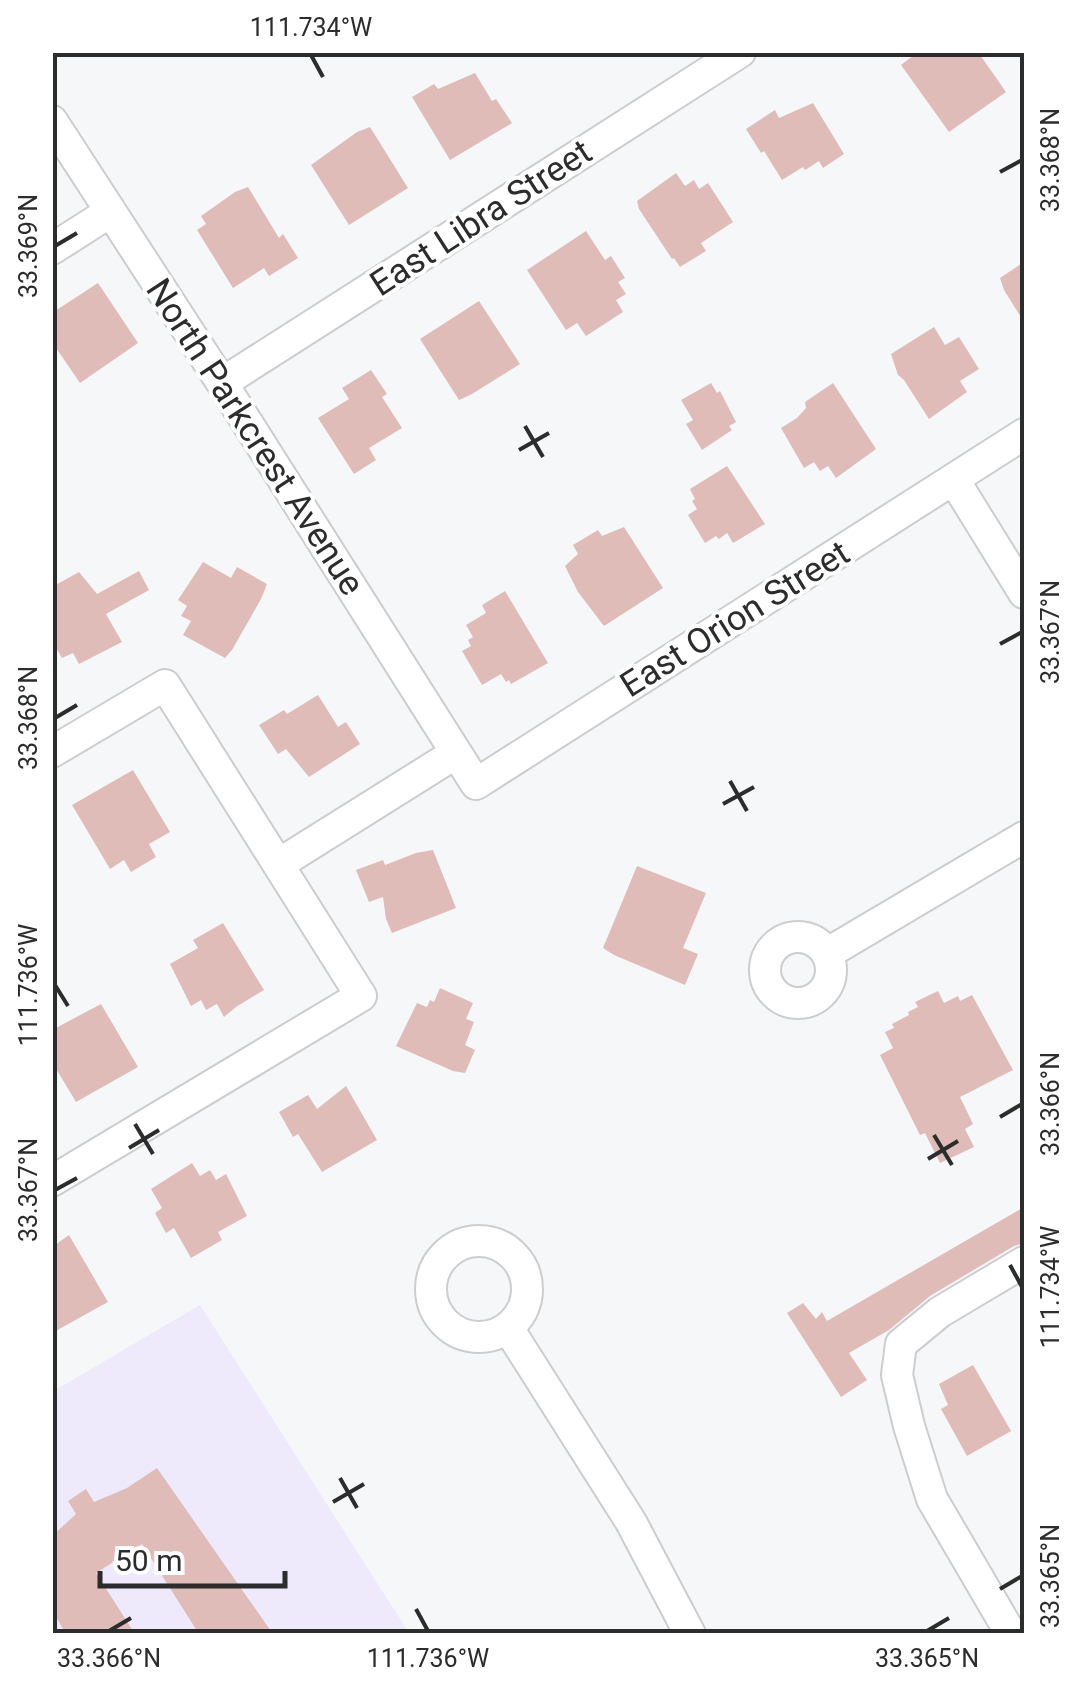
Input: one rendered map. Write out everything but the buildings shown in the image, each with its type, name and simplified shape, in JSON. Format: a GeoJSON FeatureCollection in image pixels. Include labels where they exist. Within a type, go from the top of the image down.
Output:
{"type":"FeatureCollection","features":[{"type":"Feature","properties":{"kind":"street","name":"East Libra Street"},"geometry":{"type":"LineString","coordinates":[[222,383],[740,52]]}},
{"type":"Feature","properties":{"kind":"street","name":"North Parkcrest Avenue"},"geometry":{"type":"LineString","coordinates":[[52,121],[456,754]]}},
{"type":"Feature","properties":{"kind":"street"},"geometry":{"type":"LineString","coordinates":[[52,249],[110,212]]}},
{"type":"Feature","properties":{"kind":"street","name":"East Orion Street"},"geometry":{"type":"LineString","coordinates":[[456,754],[476,784],[1024,434]]}},
{"type":"Feature","properties":{"kind":"street"},"geometry":{"type":"LineString","coordinates":[[954,480],[1024,593]]}},
{"type":"Feature","properties":{"kind":"street"},"geometry":{"type":"LineString","coordinates":[[52,752],[165,685],[360,996],[52,1181]]}},
{"type":"Feature","properties":{"kind":"street"},"geometry":{"type":"LineString","coordinates":[[279,864],[456,754]]}},
{"type":"Feature","properties":{"kind":"street"},"geometry":{"type":"LineString","coordinates":[[828,953],[1024,837]]}},
{"type":"Feature","properties":{"kind":"street"},"geometry":{"type":"LineString","coordinates":[[1011,1634],[932,1499],[897,1375],[901,1344],[940,1312],[1024,1262]]}},
{"type":"Feature","properties":{"kind":"street"},"geometry":{"type":"LineString","coordinates":[[508,1328],[631,1522],[690,1634]]}},
{"type":"Feature","properties":{"kind":"shaded area"},"geometry":{"type":"Polygon","coordinates":[[[200,1305],[409,1633],[53,1633],[52,1392],[200,1305]]]}}]}
